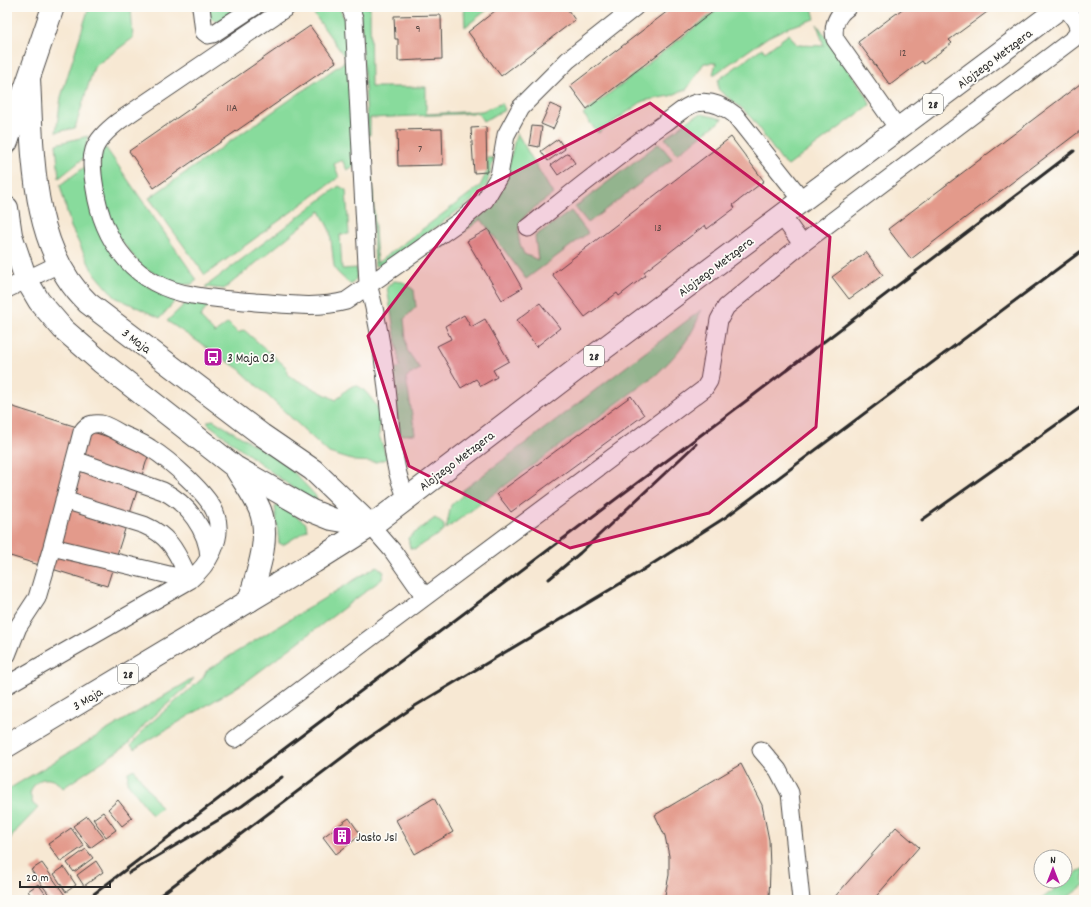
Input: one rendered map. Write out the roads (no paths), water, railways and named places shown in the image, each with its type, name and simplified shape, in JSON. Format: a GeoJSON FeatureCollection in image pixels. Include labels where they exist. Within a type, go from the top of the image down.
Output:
{"type":"FeatureCollection","features":[{"type":"Feature","properties":{"kind":"street","name":"3 Maja"},"geometry":{"type":"LineString","coordinates":[[7,142],[53,7]]}},
{"type":"Feature","properties":{"kind":"street","name":"Alojzego Metzgera"},"geometry":{"type":"LineString","coordinates":[[371,526],[407,496],[899,130],[1061,7]]}},
{"type":"Feature","properties":{"kind":"street","name":"3 Maja"},"geometry":{"type":"LineString","coordinates":[[7,746],[371,526],[313,470],[262,435],[88,303],[72,285],[59,264],[46,226],[36,187],[29,78]]}},
{"type":"Feature","properties":{"kind":"street"},"geometry":{"type":"LineString","coordinates":[[7,208],[11,235],[26,279],[39,301],[63,329],[101,362],[235,467],[322,515],[343,521],[371,526]]}},
{"type":"Feature","properties":{"kind":"street"},"geometry":{"type":"LineString","coordinates":[[235,467],[256,502],[263,520],[261,553],[249,601]]}},
{"type":"Feature","properties":{"kind":"lane"},"geometry":{"type":"LineString","coordinates":[[201,7],[204,32],[208,35],[213,34],[254,7]]}},
{"type":"Feature","properties":{"kind":"lane"},"geometry":{"type":"LineString","coordinates":[[287,7],[119,121],[100,136],[95,145],[92,158],[93,176],[99,208],[108,234],[114,246],[135,270],[159,285],[191,295],[294,305],[329,305],[346,301],[368,284],[397,267],[463,219],[485,200],[499,176],[506,135],[521,107],[568,60],[635,7]]}},
{"type":"Feature","properties":{"kind":"lane"},"geometry":{"type":"LineString","coordinates":[[350,7],[354,18],[368,284],[378,321],[387,389],[389,420],[400,482],[407,496]]}},
{"type":"Feature","properties":{"kind":"lane"},"geometry":{"type":"LineString","coordinates":[[848,7],[836,19],[834,30],[835,39],[899,130]]}},
{"type":"Feature","properties":{"kind":"lane"},"geometry":{"type":"LineString","coordinates":[[235,739],[704,389],[709,381],[719,320],[723,311],[736,297],[802,244],[1073,39],[1078,33],[1078,26],[1065,7]]}},
{"type":"Feature","properties":{"kind":"lane"},"geometry":{"type":"LineString","coordinates":[[528,228],[654,130],[690,106],[703,102],[724,107],[735,115],[803,201]]}},
{"type":"Feature","properties":{"kind":"lane"},"geometry":{"type":"LineString","coordinates":[[782,216],[802,244]]}},
{"type":"Feature","properties":{"kind":"lane"},"geometry":{"type":"LineString","coordinates":[[7,289],[59,264]]}},
{"type":"Feature","properties":{"kind":"lane"},"geometry":{"type":"LineString","coordinates":[[7,655],[18,627],[37,598],[82,432],[87,426],[92,424],[101,424],[151,448],[200,491],[214,509],[218,522],[214,549],[199,572],[190,580],[7,685]]}},
{"type":"Feature","properties":{"kind":"lane"},"geometry":{"type":"LineString","coordinates":[[75,460],[158,489],[175,498],[200,527],[207,541],[209,558]]}},
{"type":"Feature","properties":{"kind":"lane"},"geometry":{"type":"LineString","coordinates":[[64,500],[144,525],[155,530],[172,544],[190,580]]}},
{"type":"Feature","properties":{"kind":"lane"},"geometry":{"type":"LineString","coordinates":[[371,526],[392,550],[425,597]]}},
{"type":"Feature","properties":{"kind":"lane"},"geometry":{"type":"LineString","coordinates":[[52,547],[190,580]]}},
{"type":"Feature","properties":{"kind":"lane"},"geometry":{"type":"LineString","coordinates":[[761,750],[778,770],[790,793],[801,900]]}},
{"type":"Feature","properties":{"kind":"railway"},"geometry":{"type":"LineString","coordinates":[[746,401],[1074,151]]}},
{"type":"Feature","properties":{"kind":"railway"},"geometry":{"type":"LineString","coordinates":[[154,900],[360,744],[415,706],[638,573],[726,517],[1084,249]]}},
{"type":"Feature","properties":{"kind":"railway"},"geometry":{"type":"LineString","coordinates":[[86,900],[750,398]]}},
{"type":"Feature","properties":{"kind":"railway"},"geometry":{"type":"LineString","coordinates":[[922,520],[1084,405]]}},
{"type":"Feature","properties":{"kind":"railway"},"geometry":{"type":"LineString","coordinates":[[549,579],[580,553],[696,444]]}},
{"type":"Feature","properties":{"kind":"railway"},"geometry":{"type":"LineString","coordinates":[[129,873],[242,806],[282,777]]}},
{"type":"Feature","properties":{"kind":"place","name":"3 Maja 03"},"geometry":{"type":"Point","coordinates":[213,357]}},
{"type":"Feature","properties":{"kind":"place","name":"Jasło Js1"},"geometry":{"type":"Point","coordinates":[342,836]}}]}
